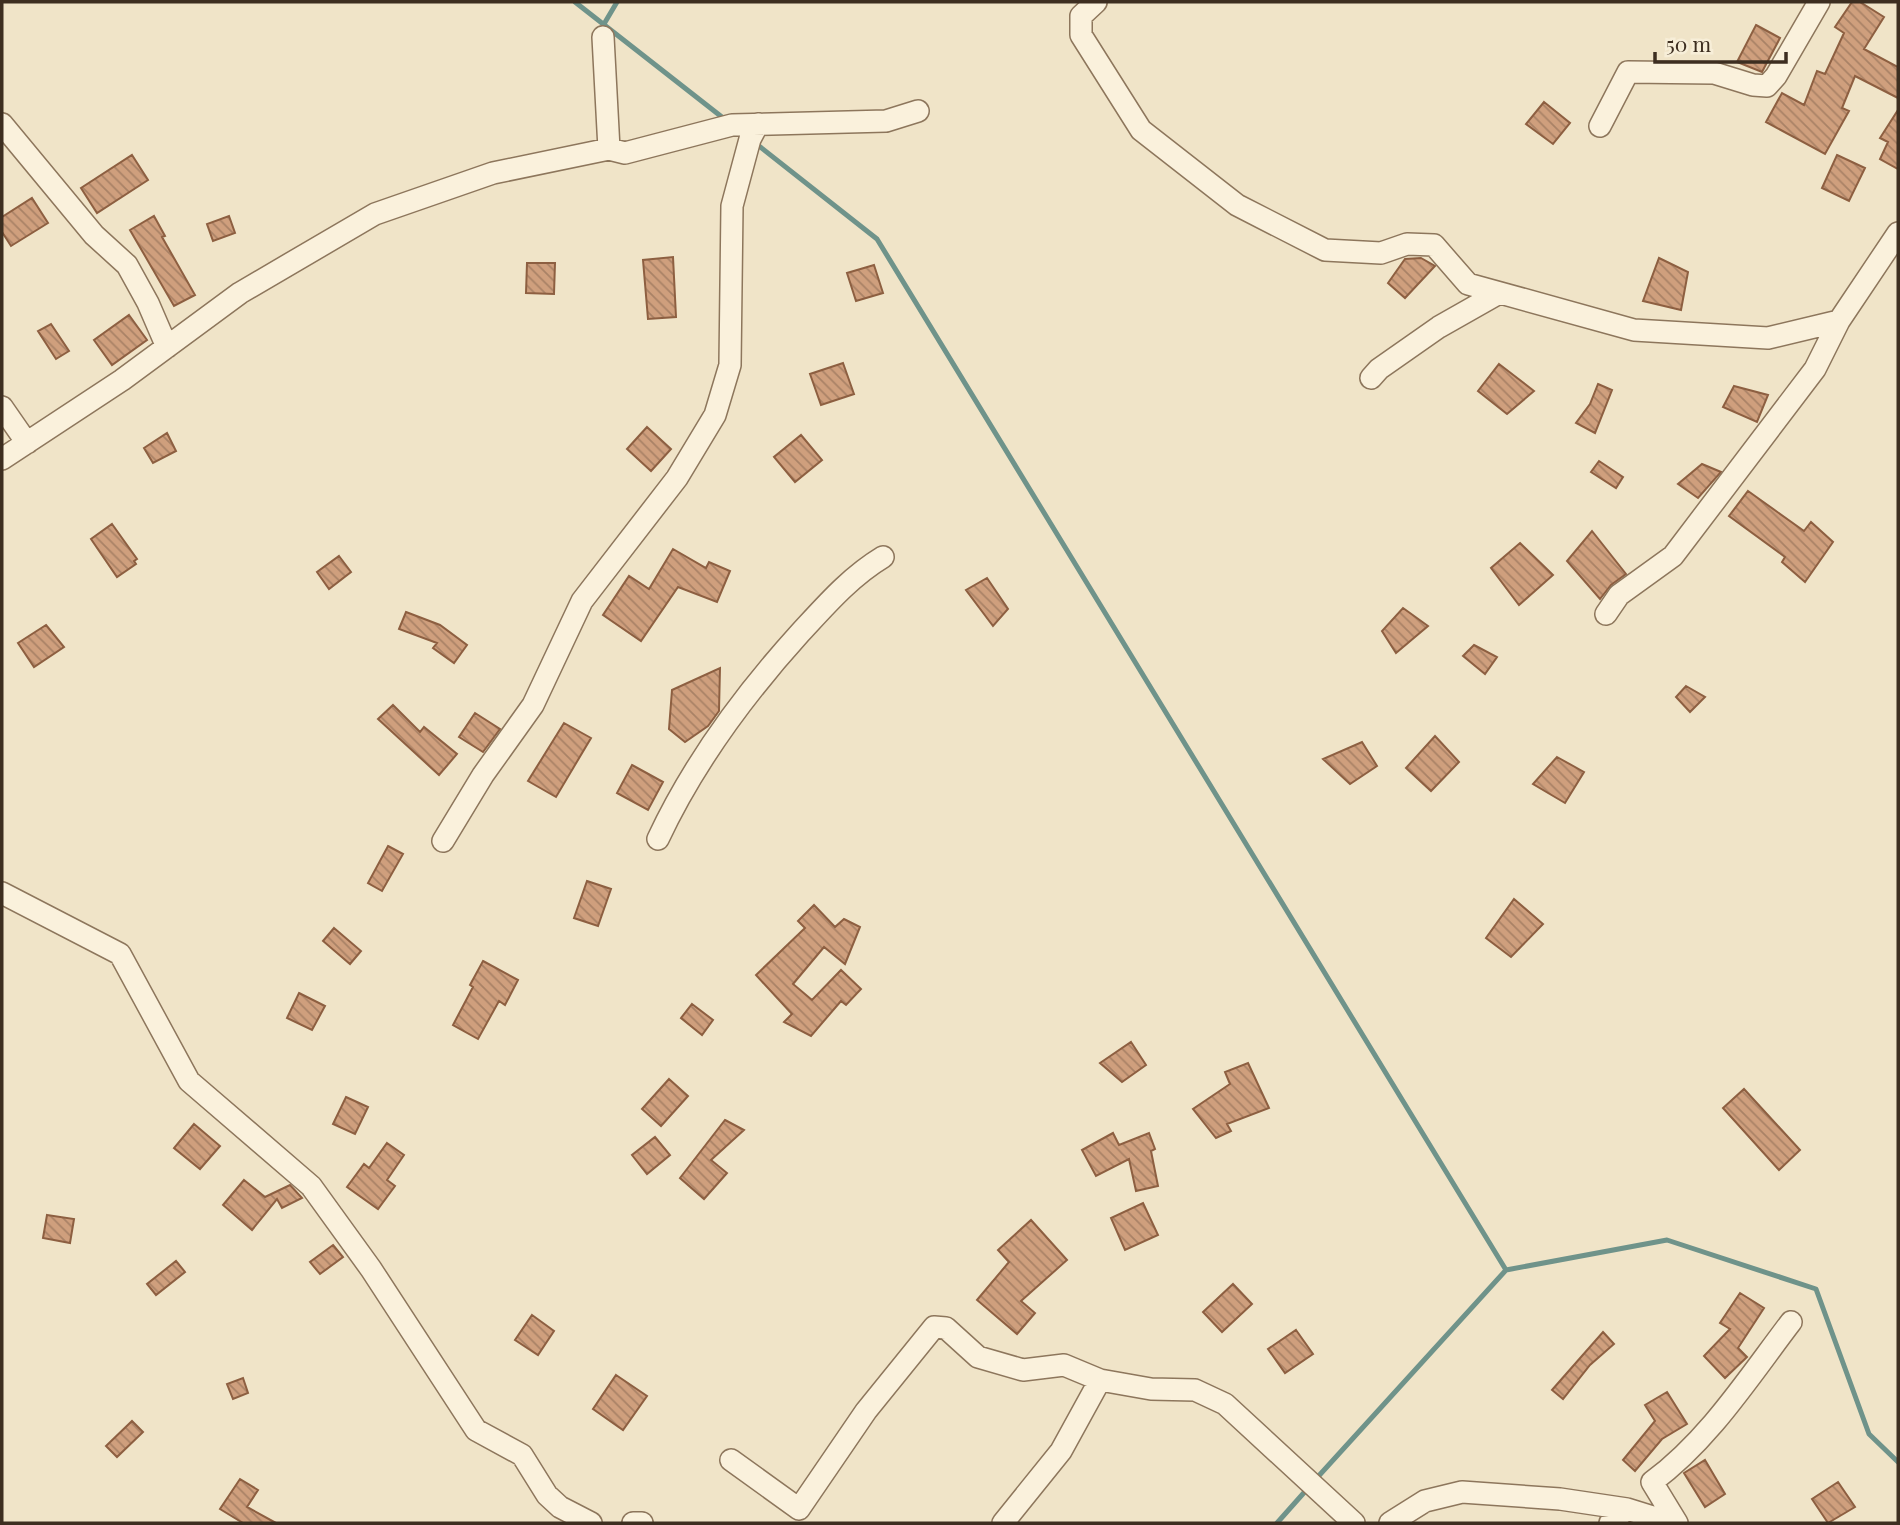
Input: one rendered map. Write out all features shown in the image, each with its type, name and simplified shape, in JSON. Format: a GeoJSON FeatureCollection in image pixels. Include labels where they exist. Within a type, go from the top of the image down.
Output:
{"type":"FeatureCollection","features":[{"type":"Feature","properties":{"kind":"street"},"geometry":{"type":"LineString","coordinates":[[1096,2],[1081,16],[1081,35],[1140,130],[1237,205],[1325,250],[1381,253],[1407,244],[1434,245],[1468,284],[1634,330],[1768,338],[1839,321]]}},
{"type":"Feature","properties":{"kind":"street"},"geometry":{"type":"LineString","coordinates":[[1600,126],[1628,72],[1714,73],[1754,85],[1767,86],[1776,76],[1819,2]]}},
{"type":"Feature","properties":{"kind":"street"},"geometry":{"type":"LineString","coordinates":[[603,37],[609,149]]}},
{"type":"Feature","properties":{"kind":"street"},"geometry":{"type":"LineString","coordinates":[[2,459],[167,347],[240,293],[375,214],[494,173],[609,149],[625,153],[732,125],[886,121],[918,111]]}},
{"type":"Feature","properties":{"kind":"street"},"geometry":{"type":"LineString","coordinates":[[2,124],[94,234],[127,265],[148,303],[167,347]]}},
{"type":"Feature","properties":{"kind":"street"},"geometry":{"type":"LineString","coordinates":[[443,841],[484,775],[533,705],[582,601],[677,478],[715,415],[730,365],[732,206],[750,139],[758,124]]}},
{"type":"Feature","properties":{"kind":"street"},"geometry":{"type":"LineString","coordinates":[[1606,614],[1619,595],[1672,556],[1815,369],[1839,321],[1898,233]]}},
{"type":"Feature","properties":{"kind":"street"},"geometry":{"type":"LineString","coordinates":[[1371,378],[1379,369],[1438,327],[1499,293]]}},
{"type":"Feature","properties":{"kind":"street"},"geometry":{"type":"LineString","coordinates":[[2,407],[27,443]]}},
{"type":"Feature","properties":{"kind":"street"},"geometry":{"type":"LineString","coordinates":[[658,839],[679,795],[754,683],[836,594],[883,557]]}},
{"type":"Feature","properties":{"kind":"street"},"geometry":{"type":"LineString","coordinates":[[2,893],[120,954],[189,1081],[311,1186],[371,1269],[476,1430],[522,1455],[547,1494],[560,1507],[591,1523]]}},
{"type":"Feature","properties":{"kind":"street"},"geometry":{"type":"LineString","coordinates":[[1675,1523],[1652,1482],[1674,1466],[1715,1420],[1791,1322]]}},
{"type":"Feature","properties":{"kind":"street"},"geometry":{"type":"LineString","coordinates":[[731,1460],[795,1516],[866,1411],[934,1326],[947,1328],[978,1357],[1023,1370],[1064,1365],[1100,1380],[1151,1389],[1195,1390],[1225,1404],[1354,1523]]}},
{"type":"Feature","properties":{"kind":"street"},"geometry":{"type":"LineString","coordinates":[[1003,1523],[1061,1451],[1100,1380]]}},
{"type":"Feature","properties":{"kind":"street"},"geometry":{"type":"LineString","coordinates":[[1390,1523],[1425,1501],[1462,1492],[1560,1499],[1619,1516],[1675,1523]]}},
{"type":"Feature","properties":{"kind":"street"},"geometry":{"type":"LineString","coordinates":[[633,1523],[642,1523]]}},
{"type":"Feature","properties":{"kind":"building"},"geometry":{"type":"Polygon","coordinates":[[[1852,2],[1860,2],[1884,17],[1864,49],[1898,67],[1898,98],[1855,76],[1842,108],[1849,111],[1825,154],[1766,122],[1782,93],[1804,105],[1817,71],[1825,74],[1844,33],[1835,27],[1852,2]]]}},
{"type":"Feature","properties":{"kind":"building"},"geometry":{"type":"Polygon","coordinates":[[[1756,25],[1780,38],[1762,72],[1737,62],[1756,25]]]}},
{"type":"Feature","properties":{"kind":"building"},"geometry":{"type":"Polygon","coordinates":[[[1544,102],[1570,123],[1553,144],[1526,124],[1544,102]]]}},
{"type":"Feature","properties":{"kind":"building"},"geometry":{"type":"Polygon","coordinates":[[[1898,110],[1898,169],[1880,159],[1888,142],[1880,138],[1898,110]]]}},
{"type":"Feature","properties":{"kind":"building"},"geometry":{"type":"Polygon","coordinates":[[[132,155],[148,180],[97,213],[81,188],[132,155]]]}},
{"type":"Feature","properties":{"kind":"building"},"geometry":{"type":"Polygon","coordinates":[[[1837,155],[1865,168],[1849,201],[1822,188],[1837,155]]]}},
{"type":"Feature","properties":{"kind":"building"},"geometry":{"type":"Polygon","coordinates":[[[32,198],[48,223],[11,246],[2,232],[2,217],[32,198]]]}},
{"type":"Feature","properties":{"kind":"building"},"geometry":{"type":"Polygon","coordinates":[[[154,216],[165,236],[162,237],[195,295],[174,306],[130,230],[154,216]]]}},
{"type":"Feature","properties":{"kind":"building"},"geometry":{"type":"Polygon","coordinates":[[[229,216],[235,233],[213,241],[207,224],[229,216]]]}},
{"type":"Feature","properties":{"kind":"building"},"geometry":{"type":"Polygon","coordinates":[[[673,257],[676,317],[648,319],[643,260],[673,257]]]}},
{"type":"Feature","properties":{"kind":"building"},"geometry":{"type":"Polygon","coordinates":[[[1421,258],[1435,266],[1405,298],[1388,283],[1405,259],[1421,258]]]}},
{"type":"Feature","properties":{"kind":"building"},"geometry":{"type":"Polygon","coordinates":[[[1659,258],[1688,272],[1681,310],[1643,301],[1659,258]]]}},
{"type":"Feature","properties":{"kind":"building"},"geometry":{"type":"Polygon","coordinates":[[[527,263],[555,263],[554,294],[526,293],[527,263]]]}},
{"type":"Feature","properties":{"kind":"building"},"geometry":{"type":"Polygon","coordinates":[[[874,265],[883,293],[856,301],[847,273],[874,265]]]}},
{"type":"Feature","properties":{"kind":"building"},"geometry":{"type":"Polygon","coordinates":[[[129,315],[147,340],[112,365],[94,340],[129,315]]]}},
{"type":"Feature","properties":{"kind":"building"},"geometry":{"type":"Polygon","coordinates":[[[51,324],[69,351],[56,359],[38,331],[51,324]]]}},
{"type":"Feature","properties":{"kind":"building"},"geometry":{"type":"Polygon","coordinates":[[[843,363],[854,394],[821,405],[810,374],[843,363]]]}},
{"type":"Feature","properties":{"kind":"building"},"geometry":{"type":"Polygon","coordinates":[[[1499,364],[1534,391],[1507,414],[1478,391],[1499,364]]]}},
{"type":"Feature","properties":{"kind":"building"},"geometry":{"type":"Polygon","coordinates":[[[1598,384],[1612,390],[1595,433],[1576,423],[1590,404],[1598,384]]]}},
{"type":"Feature","properties":{"kind":"building"},"geometry":{"type":"Polygon","coordinates":[[[1734,386],[1768,395],[1757,422],[1723,407],[1734,386]]]}},
{"type":"Feature","properties":{"kind":"building"},"geometry":{"type":"Polygon","coordinates":[[[647,427],[671,449],[651,471],[627,449],[647,427]]]}},
{"type":"Feature","properties":{"kind":"building"},"geometry":{"type":"Polygon","coordinates":[[[167,433],[176,451],[153,463],[144,448],[167,433]]]}},
{"type":"Feature","properties":{"kind":"building"},"geometry":{"type":"Polygon","coordinates":[[[801,435],[822,460],[795,482],[774,457],[801,435]]]}},
{"type":"Feature","properties":{"kind":"building"},"geometry":{"type":"Polygon","coordinates":[[[1599,461],[1623,477],[1616,488],[1591,472],[1599,461]]]}},
{"type":"Feature","properties":{"kind":"building"},"geometry":{"type":"Polygon","coordinates":[[[1702,464],[1721,472],[1698,498],[1678,484],[1702,464]]]}},
{"type":"Feature","properties":{"kind":"building"},"geometry":{"type":"Polygon","coordinates":[[[1748,491],[1804,531],[1811,522],[1833,542],[1805,582],[1782,562],[1785,557],[1729,516],[1748,491]]]}},
{"type":"Feature","properties":{"kind":"building"},"geometry":{"type":"Polygon","coordinates":[[[112,524],[137,559],[134,561],[136,564],[117,577],[91,539],[112,524]]]}},
{"type":"Feature","properties":{"kind":"building"},"geometry":{"type":"Polygon","coordinates":[[[1592,531],[1626,574],[1611,585],[1600,599],[1567,561],[1592,531]]]}},
{"type":"Feature","properties":{"kind":"building"},"geometry":{"type":"Polygon","coordinates":[[[1520,543],[1553,575],[1519,605],[1491,568],[1520,543]]]}},
{"type":"Feature","properties":{"kind":"building"},"geometry":{"type":"Polygon","coordinates":[[[673,549],[706,568],[709,562],[730,571],[717,602],[678,587],[641,641],[603,615],[629,576],[649,589],[673,549]]]}},
{"type":"Feature","properties":{"kind":"building"},"geometry":{"type":"Polygon","coordinates":[[[339,556],[351,572],[329,589],[317,572],[339,556]]]}},
{"type":"Feature","properties":{"kind":"building"},"geometry":{"type":"Polygon","coordinates":[[[987,578],[1008,609],[993,626],[966,590],[987,578]]]}},
{"type":"Feature","properties":{"kind":"building"},"geometry":{"type":"Polygon","coordinates":[[[1403,608],[1428,626],[1396,653],[1382,631],[1403,608]]]}},
{"type":"Feature","properties":{"kind":"building"},"geometry":{"type":"Polygon","coordinates":[[[406,612],[440,625],[467,645],[454,663],[433,648],[437,643],[399,629],[406,612]]]}},
{"type":"Feature","properties":{"kind":"building"},"geometry":{"type":"Polygon","coordinates":[[[46,625],[64,647],[34,667],[18,643],[46,625]]]}},
{"type":"Feature","properties":{"kind":"building"},"geometry":{"type":"Polygon","coordinates":[[[1474,645],[1497,657],[1485,674],[1463,656],[1474,645]]]}},
{"type":"Feature","properties":{"kind":"building"},"geometry":{"type":"Polygon","coordinates":[[[720,668],[719,711],[708,726],[685,742],[669,729],[672,690],[720,668]]]}},
{"type":"Feature","properties":{"kind":"building"},"geometry":{"type":"Polygon","coordinates":[[[1686,686],[1705,697],[1690,712],[1676,697],[1686,686]]]}},
{"type":"Feature","properties":{"kind":"building"},"geometry":{"type":"Polygon","coordinates":[[[393,705],[420,732],[424,727],[457,754],[439,775],[378,719],[393,705]]]}},
{"type":"Feature","properties":{"kind":"building"},"geometry":{"type":"Polygon","coordinates":[[[475,713],[500,729],[483,752],[459,737],[475,713]]]}},
{"type":"Feature","properties":{"kind":"building"},"geometry":{"type":"Polygon","coordinates":[[[564,723],[591,738],[556,797],[528,781],[564,723]]]}},
{"type":"Feature","properties":{"kind":"building"},"geometry":{"type":"Polygon","coordinates":[[[1435,736],[1459,762],[1431,791],[1406,768],[1435,736]]]}},
{"type":"Feature","properties":{"kind":"building"},"geometry":{"type":"Polygon","coordinates":[[[1362,742],[1377,766],[1350,784],[1323,759],[1362,742]]]}},
{"type":"Feature","properties":{"kind":"building"},"geometry":{"type":"Polygon","coordinates":[[[1557,757],[1584,772],[1565,803],[1533,784],[1557,757]]]}},
{"type":"Feature","properties":{"kind":"building"},"geometry":{"type":"Polygon","coordinates":[[[632,765],[663,782],[648,810],[617,793],[632,765]]]}},
{"type":"Feature","properties":{"kind":"building"},"geometry":{"type":"Polygon","coordinates":[[[388,846],[403,854],[382,891],[368,883],[388,846]]]}},
{"type":"Feature","properties":{"kind":"building"},"geometry":{"type":"Polygon","coordinates":[[[587,881],[611,889],[598,926],[574,918],[587,881]]]}},
{"type":"Feature","properties":{"kind":"building"},"geometry":{"type":"Polygon","coordinates":[[[1514,899],[1543,924],[1511,957],[1486,938],[1514,899]]]}},
{"type":"Feature","properties":{"kind":"building"},"geometry":{"type":"Polygon","coordinates":[[[814,905],[835,927],[844,919],[860,927],[845,964],[824,947],[793,984],[812,1000],[841,970],[861,989],[846,1005],[841,1001],[811,1036],[784,1022],[792,1014],[756,975],[805,928],[798,921],[814,905]]]}},
{"type":"Feature","properties":{"kind":"building"},"geometry":{"type":"Polygon","coordinates":[[[334,928],[361,951],[350,964],[323,941],[334,928]]]}},
{"type":"Feature","properties":{"kind":"building"},"geometry":{"type":"Polygon","coordinates":[[[483,961],[518,980],[505,1005],[499,1001],[478,1039],[453,1025],[483,961]]]}},
{"type":"Feature","properties":{"kind":"building"},"geometry":{"type":"Polygon","coordinates":[[[299,993],[325,1006],[312,1030],[287,1018],[299,993]]]}},
{"type":"Feature","properties":{"kind":"building"},"geometry":{"type":"Polygon","coordinates":[[[692,1004],[713,1020],[702,1035],[681,1018],[692,1004]]]}},
{"type":"Feature","properties":{"kind":"building"},"geometry":{"type":"Polygon","coordinates":[[[1131,1042],[1146,1065],[1122,1082],[1100,1063],[1131,1042]]]}},
{"type":"Feature","properties":{"kind":"building"},"geometry":{"type":"Polygon","coordinates":[[[1248,1063],[1269,1108],[1227,1124],[1231,1131],[1216,1138],[1193,1109],[1230,1084],[1225,1072],[1248,1063]]]}},
{"type":"Feature","properties":{"kind":"building"},"geometry":{"type":"Polygon","coordinates":[[[669,1079],[688,1096],[661,1126],[642,1109],[669,1079]]]}},
{"type":"Feature","properties":{"kind":"building"},"geometry":{"type":"Polygon","coordinates":[[[1744,1089],[1800,1150],[1779,1170],[1723,1108],[1744,1089]]]}},
{"type":"Feature","properties":{"kind":"building"},"geometry":{"type":"Polygon","coordinates":[[[346,1097],[368,1107],[355,1134],[333,1124],[346,1097]]]}},
{"type":"Feature","properties":{"kind":"building"},"geometry":{"type":"Polygon","coordinates":[[[725,1120],[744,1130],[711,1160],[727,1173],[704,1199],[680,1178],[725,1120]]]}},
{"type":"Feature","properties":{"kind":"building"},"geometry":{"type":"Polygon","coordinates":[[[194,1124],[220,1146],[200,1169],[174,1148],[194,1124]]]}},
{"type":"Feature","properties":{"kind":"building"},"geometry":{"type":"Polygon","coordinates":[[[1113,1133],[1119,1145],[1149,1133],[1155,1149],[1151,1151],[1158,1186],[1136,1191],[1129,1159],[1096,1176],[1082,1150],[1113,1133]]]}},
{"type":"Feature","properties":{"kind":"building"},"geometry":{"type":"Polygon","coordinates":[[[655,1137],[670,1155],[647,1174],[632,1155],[655,1137]]]}},
{"type":"Feature","properties":{"kind":"building"},"geometry":{"type":"Polygon","coordinates":[[[387,1143],[404,1155],[387,1180],[395,1186],[378,1209],[347,1187],[364,1164],[369,1168],[387,1143]]]}},
{"type":"Feature","properties":{"kind":"building"},"geometry":{"type":"Polygon","coordinates":[[[244,1180],[265,1197],[290,1185],[302,1198],[282,1208],[277,1199],[252,1230],[223,1205],[244,1180]]]}},
{"type":"Feature","properties":{"kind":"building"},"geometry":{"type":"Polygon","coordinates":[[[1143,1203],[1158,1235],[1125,1250],[1111,1218],[1143,1203]]]}},
{"type":"Feature","properties":{"kind":"building"},"geometry":{"type":"Polygon","coordinates":[[[47,1215],[74,1219],[70,1243],[43,1238],[47,1215]]]}},
{"type":"Feature","properties":{"kind":"building"},"geometry":{"type":"Polygon","coordinates":[[[1031,1220],[1067,1260],[1021,1301],[1035,1313],[1017,1334],[977,1300],[1009,1262],[998,1250],[1031,1220]]]}},
{"type":"Feature","properties":{"kind":"building"},"geometry":{"type":"Polygon","coordinates":[[[333,1245],[343,1257],[320,1274],[310,1262],[333,1245]]]}},
{"type":"Feature","properties":{"kind":"building"},"geometry":{"type":"Polygon","coordinates":[[[176,1261],[185,1272],[156,1295],[147,1284],[176,1261]]]}},
{"type":"Feature","properties":{"kind":"building"},"geometry":{"type":"Polygon","coordinates":[[[1233,1284],[1252,1304],[1222,1332],[1203,1312],[1233,1284]]]}},
{"type":"Feature","properties":{"kind":"building"},"geometry":{"type":"Polygon","coordinates":[[[1740,1293],[1764,1308],[1738,1348],[1747,1357],[1725,1378],[1704,1356],[1730,1329],[1720,1323],[1740,1293]]]}},
{"type":"Feature","properties":{"kind":"building"},"geometry":{"type":"Polygon","coordinates":[[[532,1315],[554,1331],[538,1355],[515,1340],[532,1315]]]}},
{"type":"Feature","properties":{"kind":"building"},"geometry":{"type":"Polygon","coordinates":[[[1296,1330],[1313,1354],[1285,1373],[1268,1349],[1296,1330]]]}},
{"type":"Feature","properties":{"kind":"building"},"geometry":{"type":"Polygon","coordinates":[[[1603,1332],[1614,1344],[1590,1365],[1563,1399],[1552,1390],[1603,1332]]]}},
{"type":"Feature","properties":{"kind":"building"},"geometry":{"type":"Polygon","coordinates":[[[616,1375],[647,1396],[623,1430],[593,1409],[616,1375]]]}},
{"type":"Feature","properties":{"kind":"building"},"geometry":{"type":"Polygon","coordinates":[[[243,1378],[248,1393],[233,1399],[227,1384],[243,1378]]]}},
{"type":"Feature","properties":{"kind":"building"},"geometry":{"type":"Polygon","coordinates":[[[1667,1392],[1687,1424],[1662,1439],[1635,1471],[1623,1460],[1655,1421],[1645,1405],[1667,1392]]]}},
{"type":"Feature","properties":{"kind":"building"},"geometry":{"type":"Polygon","coordinates":[[[132,1421],[143,1432],[117,1457],[106,1446],[132,1421]]]}},
{"type":"Feature","properties":{"kind":"building"},"geometry":{"type":"Polygon","coordinates":[[[1705,1460],[1725,1494],[1705,1507],[1684,1473],[1705,1460]]]}},
{"type":"Feature","properties":{"kind":"building"},"geometry":{"type":"Polygon","coordinates":[[[240,1479],[258,1490],[247,1507],[276,1523],[243,1523],[220,1509],[240,1479]]]}},
{"type":"Feature","properties":{"kind":"building"},"geometry":{"type":"Polygon","coordinates":[[[1838,1482],[1855,1507],[1828,1523],[1812,1499],[1838,1482]]]}},
{"type":"Feature","properties":{"kind":"waterway"},"geometry":{"type":"LineString","coordinates":[[575,2],[727,121]]}},
{"type":"Feature","properties":{"kind":"waterway"},"geometry":{"type":"LineString","coordinates":[[604,24],[617,2]]}},
{"type":"Feature","properties":{"kind":"waterway"},"geometry":{"type":"LineString","coordinates":[[754,142],[877,239],[1506,1270],[1667,1240],[1816,1289],[1869,1434],[1898,1462]]}},
{"type":"Feature","properties":{"kind":"waterway"},"geometry":{"type":"LineString","coordinates":[[1315,1480],[1506,1270]]}},
{"type":"Feature","properties":{"kind":"waterway"},"geometry":{"type":"LineString","coordinates":[[1277,1523],[1309,1487]]}}]}
